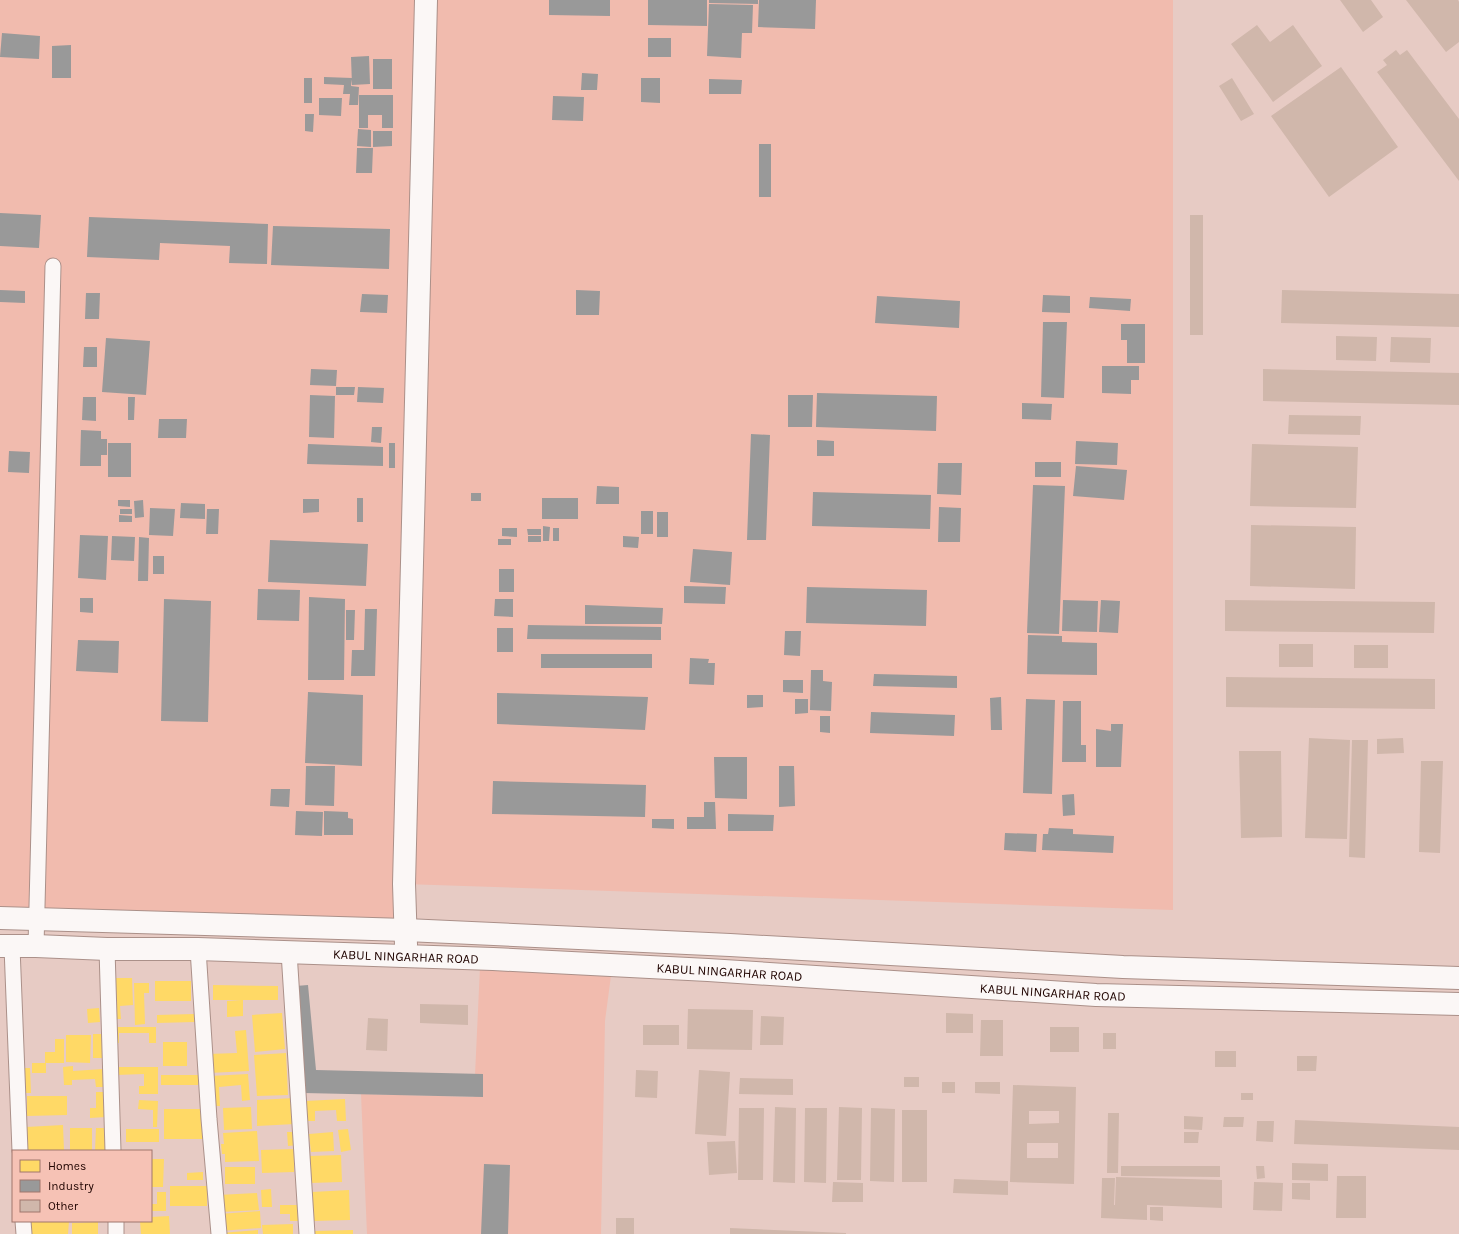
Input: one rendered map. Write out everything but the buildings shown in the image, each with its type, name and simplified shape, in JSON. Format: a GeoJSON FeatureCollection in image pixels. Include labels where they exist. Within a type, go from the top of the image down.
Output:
{"type":"FeatureCollection","features":[{"type":"Feature","properties":{"kind":"highway"},"geometry":{"type":"LineString","coordinates":[[406,956],[404,884],[426,0]]}},
{"type":"Feature","properties":{"kind":"highway","name":"KABUL NINGARHAR ROAD"},"geometry":{"type":"LineString","coordinates":[[0,918],[406,930],[737,945],[1122,967],[1459,978]]}},
{"type":"Feature","properties":{"kind":"highway","name":"KABUL NINGARHAR ROAD"},"geometry":{"type":"LineString","coordinates":[[6,946],[107,949],[198,949],[406,956],[708,970],[1096,994],[1459,1004]]}},
{"type":"Feature","properties":{"kind":"street"},"geometry":{"type":"LineString","coordinates":[[36,946],[53,266]]}},
{"type":"Feature","properties":{"kind":"street"},"geometry":{"type":"LineString","coordinates":[[6,946],[20,1150]]}},
{"type":"Feature","properties":{"kind":"street"},"geometry":{"type":"LineString","coordinates":[[107,949],[113,1150]]}},
{"type":"Feature","properties":{"kind":"street"},"geometry":{"type":"LineString","coordinates":[[198,949],[209,1119],[219,1234]]}},
{"type":"Feature","properties":{"kind":"street"},"geometry":{"type":"LineString","coordinates":[[289,952],[307,1234]]}},
{"type":"Feature","properties":{"kind":"street"},"geometry":{"type":"LineString","coordinates":[[24,1222],[24,1234]]}},
{"type":"Feature","properties":{"kind":"street"},"geometry":{"type":"LineString","coordinates":[[116,1222],[116,1234]]}},
{"type":"Feature","properties":{"kind":"shaded area"},"geometry":{"type":"Polygon","coordinates":[[[0,0],[1173,0],[1173,910],[404,884],[406,930],[0,918],[0,0]]]}},
{"type":"Feature","properties":{"kind":"shaded area"},"geometry":{"type":"Polygon","coordinates":[[[480,967],[612,968],[605,1021],[601,1234],[367,1234],[361,1094],[474,1097],[480,967]]]}}]}
